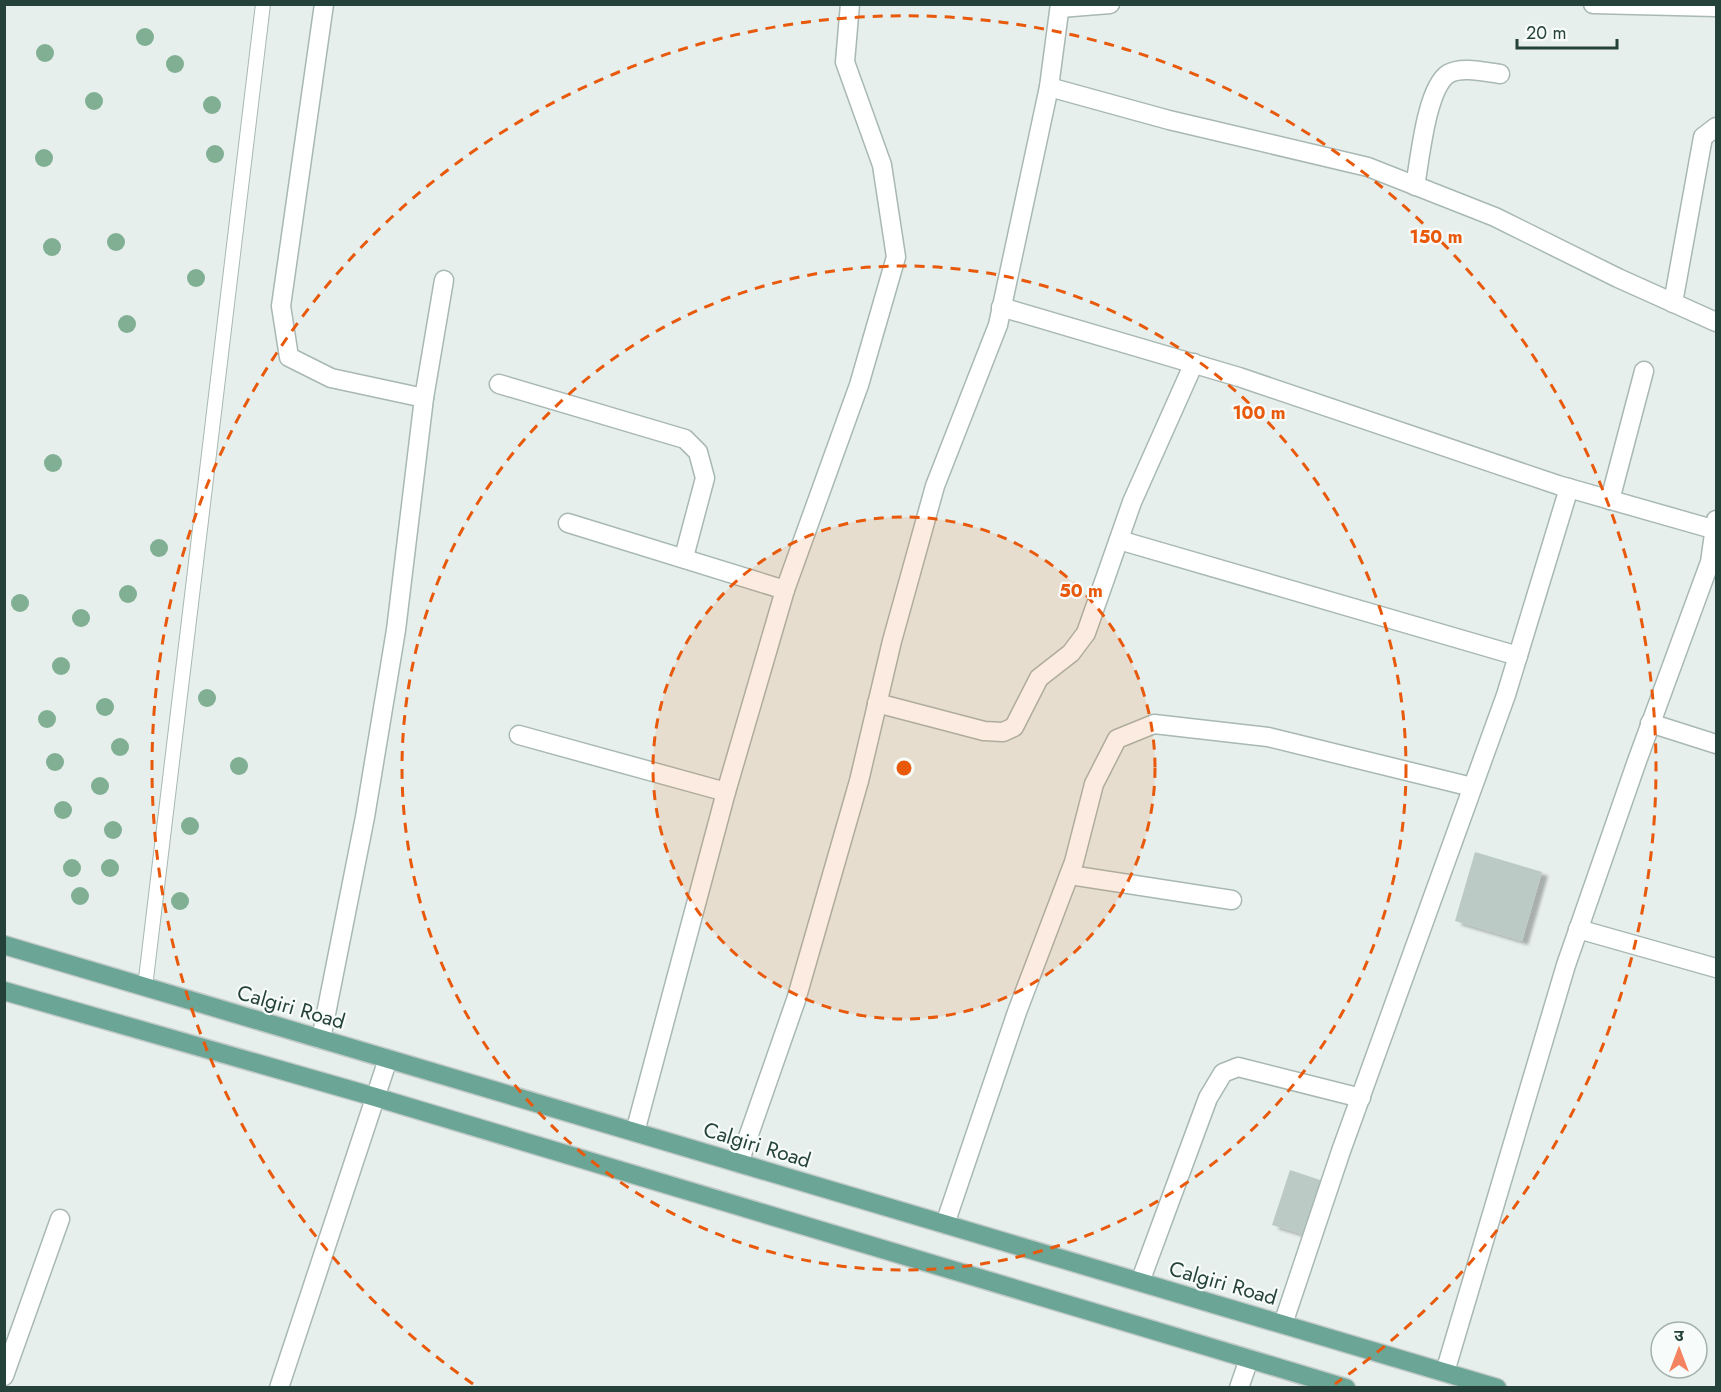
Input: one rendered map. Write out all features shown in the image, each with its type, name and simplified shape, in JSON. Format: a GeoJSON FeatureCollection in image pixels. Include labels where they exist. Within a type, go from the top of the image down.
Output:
{"type":"FeatureCollection","features":[{"type":"Feature","properties":{"kind":"main road","name":"Calgiri Road"},"geometry":{"type":"LineString","coordinates":[[4,945],[1497,1388]]}},
{"type":"Feature","properties":{"kind":"main road"},"geometry":{"type":"LineString","coordinates":[[4,991],[375,1098],[1346,1388]]}},
{"type":"Feature","properties":{"kind":"street"},"geometry":{"type":"LineString","coordinates":[[324,4],[281,306],[289,357],[331,378],[424,398]]}},
{"type":"Feature","properties":{"kind":"street"},"geometry":{"type":"LineString","coordinates":[[635,1132],[726,792],[785,590],[859,385],[896,257],[882,165],[845,62],[850,4]]}},
{"type":"Feature","properties":{"kind":"street"},"geometry":{"type":"LineString","coordinates":[[739,1163],[796,1000],[859,781],[877,703],[935,486],[998,325],[1048,87],[1060,6],[1110,4]]}},
{"type":"Feature","properties":{"kind":"street"},"geometry":{"type":"LineString","coordinates":[[1593,4],[1716,7]]}},
{"type":"Feature","properties":{"kind":"street"},"geometry":{"type":"LineString","coordinates":[[1415,186],[1437,88],[1449,74],[1466,70],[1500,74]]}},
{"type":"Feature","properties":{"kind":"street"},"geometry":{"type":"LineString","coordinates":[[1048,87],[1169,120],[1368,167],[1495,217],[1716,322]]}},
{"type":"Feature","properties":{"kind":"street"},"geometry":{"type":"LineString","coordinates":[[1673,303],[1702,137],[1716,127]]}},
{"type":"Feature","properties":{"kind":"street"},"geometry":{"type":"LineString","coordinates":[[321,1039],[365,817],[396,630],[424,398],[444,280]]}},
{"type":"Feature","properties":{"kind":"street"},"geometry":{"type":"LineString","coordinates":[[1001,307],[1194,363],[1569,488],[1716,526],[1710,562],[1650,723],[1578,929],[1445,1372]]}},
{"type":"Feature","properties":{"kind":"street"},"geometry":{"type":"LineString","coordinates":[[877,703],[984,731],[1003,732],[1014,727],[1039,678],[1071,653],[1086,633],[1132,502],[1194,363]]}},
{"type":"Feature","properties":{"kind":"street"},"geometry":{"type":"LineString","coordinates":[[1610,500],[1644,370]]}},
{"type":"Feature","properties":{"kind":"street"},"geometry":{"type":"LineString","coordinates":[[499,384],[685,439],[698,452],[705,478],[684,557]]}},
{"type":"Feature","properties":{"kind":"street"},"geometry":{"type":"LineString","coordinates":[[1283,1324],[1518,656],[1569,488]]}},
{"type":"Feature","properties":{"kind":"street"},"geometry":{"type":"LineString","coordinates":[[568,523],[785,590]]}},
{"type":"Feature","properties":{"kind":"street"},"geometry":{"type":"LineString","coordinates":[[1119,540],[1518,656]]}},
{"type":"Feature","properties":{"kind":"street"},"geometry":{"type":"LineString","coordinates":[[1650,723],[1716,744]]}},
{"type":"Feature","properties":{"kind":"street"},"geometry":{"type":"LineString","coordinates":[[945,1224],[1017,1012],[1070,875],[1094,784],[1117,739],[1154,724],[1268,737],[1472,787]]}},
{"type":"Feature","properties":{"kind":"street"},"geometry":{"type":"LineString","coordinates":[[519,735],[726,792]]}},
{"type":"Feature","properties":{"kind":"street"},"geometry":{"type":"LineString","coordinates":[[1070,875],[1233,900]]}},
{"type":"Feature","properties":{"kind":"street"},"geometry":{"type":"LineString","coordinates":[[1578,929],[1716,968]]}},
{"type":"Feature","properties":{"kind":"street"},"geometry":{"type":"LineString","coordinates":[[282,1387],[388,1059]]}},
{"type":"Feature","properties":{"kind":"street"},"geometry":{"type":"LineString","coordinates":[[1140,1282],[1208,1098],[1223,1073],[1238,1067],[1361,1098]]}},
{"type":"Feature","properties":{"kind":"street"},"geometry":{"type":"LineString","coordinates":[[4,1376],[13,1322],[60,1219]]}},
{"type":"Feature","properties":{"kind":"street"},"geometry":{"type":"LineString","coordinates":[[1239,1388],[1250,1359]]}},
{"type":"Feature","properties":{"kind":"lane"},"geometry":{"type":"LineString","coordinates":[[145,987],[263,4]]}},
{"type":"Feature","properties":{"kind":"building"},"geometry":{"type":"Polygon","coordinates":[[[1475,852],[1542,872],[1522,941],[1455,921],[1475,852]]]}},
{"type":"Feature","properties":{"kind":"building"},"geometry":{"type":"Polygon","coordinates":[[[1290,1170],[1323,1181],[1305,1235],[1272,1225],[1290,1170]]]}}]}
